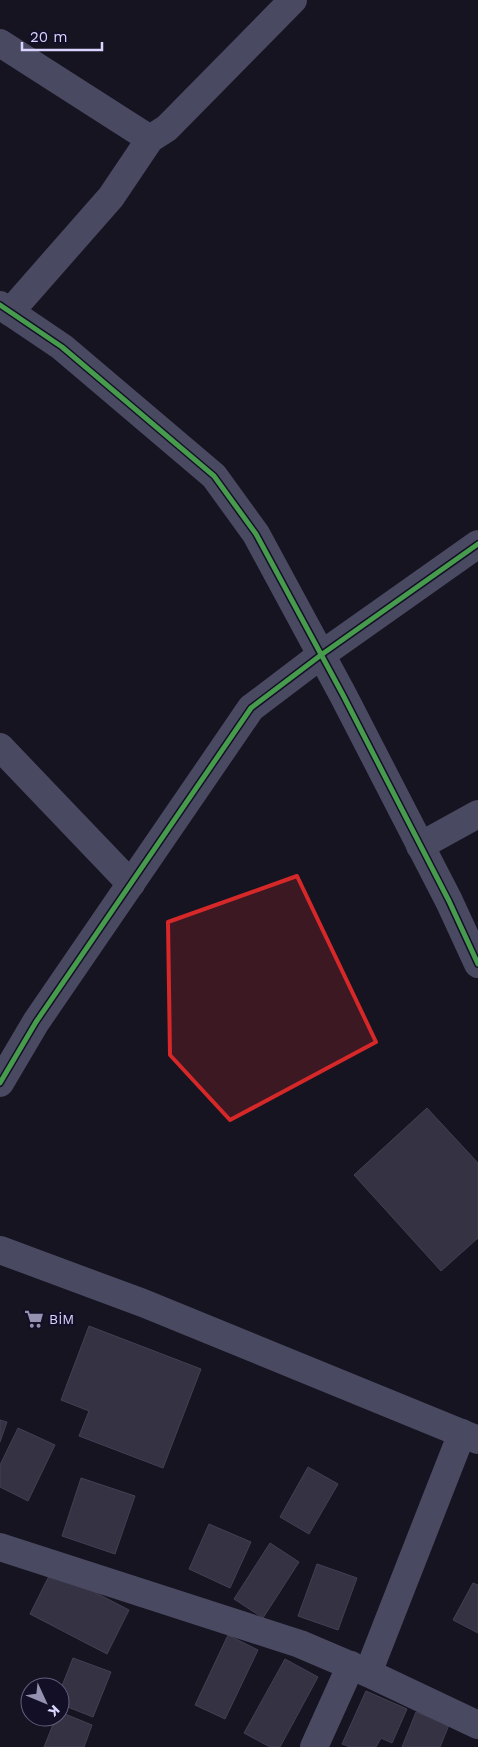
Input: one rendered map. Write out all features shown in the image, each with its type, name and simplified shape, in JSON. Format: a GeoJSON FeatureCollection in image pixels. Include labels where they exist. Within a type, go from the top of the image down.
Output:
{"type":"FeatureCollection","features":[{"type":"Feature","properties":{"kind":"street"},"geometry":{"type":"LineString","coordinates":[[293,0],[167,128],[150,139],[111,197],[5,308],[62,347],[214,476],[256,534],[420,846],[478,964]]}},
{"type":"Feature","properties":{"kind":"street"},"geometry":{"type":"LineString","coordinates":[[0,43],[150,139]]}},
{"type":"Feature","properties":{"kind":"street"},"geometry":{"type":"LineString","coordinates":[[0,1083],[36,1022],[251,708],[321,655],[478,544]]}},
{"type":"Feature","properties":{"kind":"street"},"geometry":{"type":"LineString","coordinates":[[0,747],[131,884]]}},
{"type":"Feature","properties":{"kind":"street"},"geometry":{"type":"LineString","coordinates":[[420,846],[478,814]]}},
{"type":"Feature","properties":{"kind":"street"},"geometry":{"type":"LineString","coordinates":[[0,1250],[143,1303],[470,1436],[359,1669],[314,1747]]}},
{"type":"Feature","properties":{"kind":"street"},"geometry":{"type":"LineString","coordinates":[[0,1547],[300,1644],[478,1724]]}},
{"type":"Feature","properties":{"kind":"highlighted area"},"geometry":{"type":"Polygon","coordinates":[[[297,876],[376,1042],[230,1120],[170,1055],[168,922],[297,876]]]}},
{"type":"Feature","properties":{"kind":"building"},"geometry":{"type":"Polygon","coordinates":[[[427,1108],[478,1163],[478,1238],[441,1271],[354,1175],[427,1108]]]}},
{"type":"Feature","properties":{"kind":"building"},"geometry":{"type":"Polygon","coordinates":[[[89,1326],[201,1369],[163,1468],[79,1436],[89,1411],[61,1400],[89,1326]]]}},
{"type":"Feature","properties":{"kind":"building"},"geometry":{"type":"Polygon","coordinates":[[[0,1420],[7,1422],[0,1442],[0,1420]]]}},
{"type":"Feature","properties":{"kind":"building"},"geometry":{"type":"Polygon","coordinates":[[[18,1428],[55,1445],[28,1501],[0,1487],[0,1465],[18,1428]]]}},
{"type":"Feature","properties":{"kind":"building"},"geometry":{"type":"Polygon","coordinates":[[[308,1467],[338,1484],[309,1534],[280,1517],[308,1467]]]}},
{"type":"Feature","properties":{"kind":"building"},"geometry":{"type":"Polygon","coordinates":[[[81,1478],[135,1496],[115,1554],[62,1536],[81,1478]]]}},
{"type":"Feature","properties":{"kind":"building"},"geometry":{"type":"Polygon","coordinates":[[[209,1524],[251,1542],[230,1588],[189,1569],[209,1524]]]}},
{"type":"Feature","properties":{"kind":"building"},"geometry":{"type":"Polygon","coordinates":[[[270,1543],[299,1562],[263,1618],[234,1599],[270,1543]]]}},
{"type":"Feature","properties":{"kind":"building"},"geometry":{"type":"Polygon","coordinates":[[[317,1564],[357,1578],[338,1630],[298,1616],[317,1564]]]}},
{"type":"Feature","properties":{"kind":"building"},"geometry":{"type":"Polygon","coordinates":[[[52,1570],[129,1610],[107,1654],[30,1614],[52,1570]]]}},
{"type":"Feature","properties":{"kind":"building"},"geometry":{"type":"Polygon","coordinates":[[[473,1583],[478,1585],[478,1633],[453,1620],[473,1583]]]}},
{"type":"Feature","properties":{"kind":"building"},"geometry":{"type":"Polygon","coordinates":[[[228,1635],[258,1650],[225,1719],[195,1705],[228,1635]]]}},
{"type":"Feature","properties":{"kind":"building"},"geometry":{"type":"Polygon","coordinates":[[[73,1658],[111,1672],[93,1717],[70,1708],[70,1677],[66,1677],[73,1658]]]}},
{"type":"Feature","properties":{"kind":"building"},"geometry":{"type":"Polygon","coordinates":[[[285,1659],[318,1677],[280,1747],[270,1747],[244,1733],[285,1659]]]}},
{"type":"Feature","properties":{"kind":"building"},"geometry":{"type":"Polygon","coordinates":[[[366,1691],[407,1709],[392,1743],[381,1738],[376,1747],[350,1747],[342,1744],[366,1691]]]}},
{"type":"Feature","properties":{"kind":"building"},"geometry":{"type":"Polygon","coordinates":[[[416,1712],[449,1725],[440,1747],[402,1747],[416,1712]]]}},
{"type":"Feature","properties":{"kind":"building"},"geometry":{"type":"Polygon","coordinates":[[[70,1716],[92,1725],[84,1747],[44,1747],[52,1727],[70,1727],[70,1716]]]}},
{"type":"Feature","properties":{"kind":"cycle path"},"geometry":{"type":"LineString","coordinates":[[0,305],[62,347],[214,476],[256,534],[343,695],[449,901],[478,964]]}},
{"type":"Feature","properties":{"kind":"cycle path"},"geometry":{"type":"LineString","coordinates":[[0,1083],[36,1022],[251,708],[321,655],[478,544]]}},
{"type":"Feature","properties":{"kind":"place","name":"BİM"},"geometry":{"type":"Point","coordinates":[34,1319]}}]}
